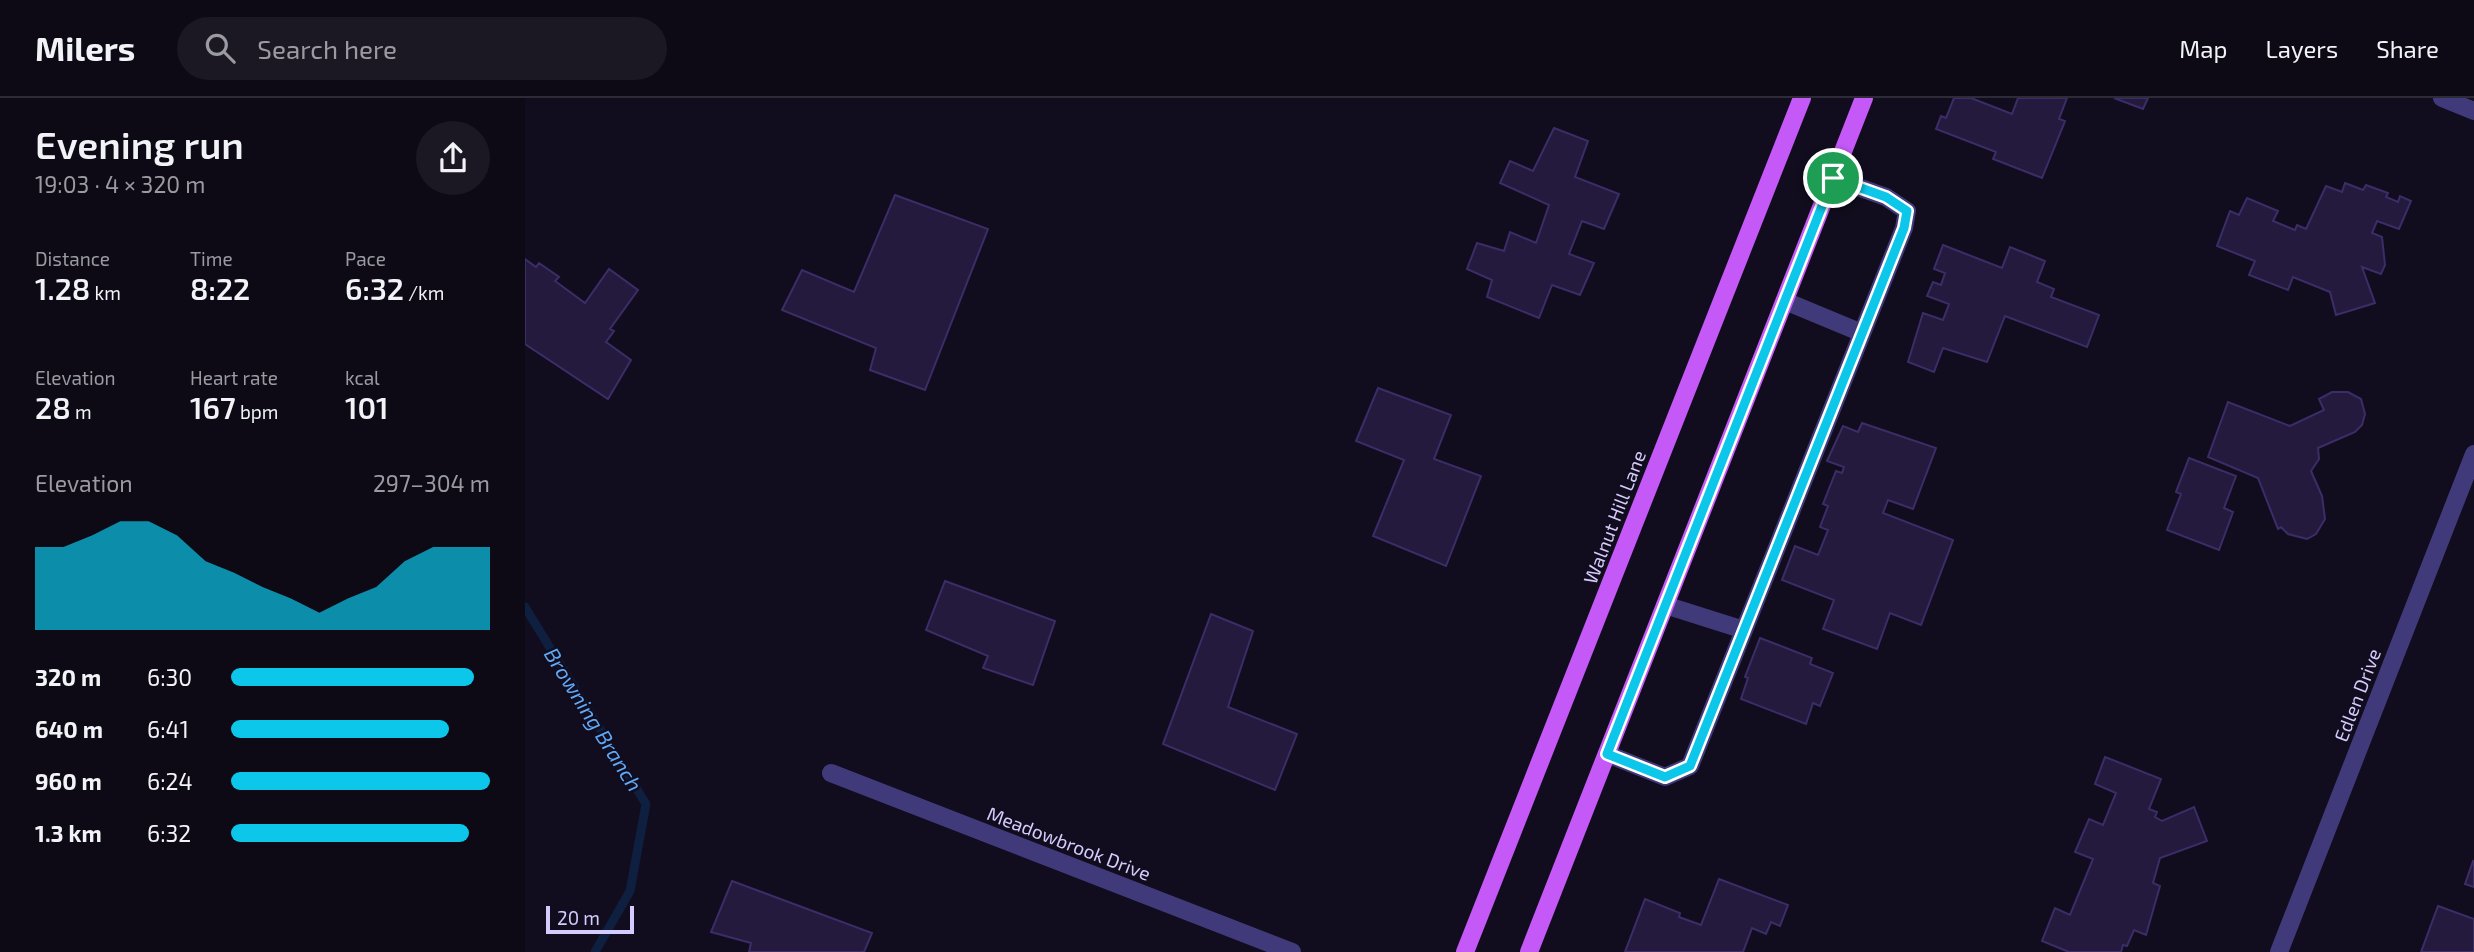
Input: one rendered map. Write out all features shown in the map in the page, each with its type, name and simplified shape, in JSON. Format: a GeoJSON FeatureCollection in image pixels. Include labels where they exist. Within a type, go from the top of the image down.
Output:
{"type":"FeatureCollection","features":[{"type":"Feature","properties":{"kind":"main road","name":"Walnut Hill Lane"},"geometry":{"type":"LineString","coordinates":[[1465,952],[1802,98]]}},
{"type":"Feature","properties":{"kind":"main road"},"geometry":{"type":"LineString","coordinates":[[1529,952],[1864,98]]}},
{"type":"Feature","properties":{"kind":"street"},"geometry":{"type":"LineString","coordinates":[[2442,98],[2474,111]]}},
{"type":"Feature","properties":{"kind":"street"},"geometry":{"type":"LineString","coordinates":[[1607,754],[1665,777],[1690,766],[1904,228],[1907,211],[1886,197],[1833,178]]}},
{"type":"Feature","properties":{"kind":"street"},"geometry":{"type":"LineString","coordinates":[[1785,301],[1862,333]]}},
{"type":"Feature","properties":{"kind":"street","name":"Edlen Drive"},"geometry":{"type":"LineString","coordinates":[[2279,952],[2474,454]]}},
{"type":"Feature","properties":{"kind":"street"},"geometry":{"type":"LineString","coordinates":[[1665,605],[1744,630]]}},
{"type":"Feature","properties":{"kind":"street","name":"Meadowbrook Drive"},"geometry":{"type":"LineString","coordinates":[[831,773],[1292,952]]}},
{"type":"Feature","properties":{"kind":"building"},"geometry":{"type":"Polygon","coordinates":[[[1954,98],[1971,98],[2012,114],[2018,98],[2067,98],[2059,119],[2065,121],[2042,178],[1993,159],[1996,152],[1936,129],[1941,116],[1946,118],[1954,98]]]}},
{"type":"Feature","properties":{"kind":"building"},"geometry":{"type":"Polygon","coordinates":[[[2114,98],[2148,98],[2143,109],[2114,98]]]}},
{"type":"Feature","properties":{"kind":"building"},"geometry":{"type":"Polygon","coordinates":[[[1554,128],[1588,141],[1575,177],[1619,194],[1604,229],[1582,221],[1569,254],[1594,263],[1580,295],[1552,285],[1539,318],[1487,297],[1492,280],[1467,269],[1477,243],[1504,251],[1510,232],[1536,243],[1549,205],[1500,183],[1510,161],[1533,171],[1554,128]]]}},
{"type":"Feature","properties":{"kind":"building"},"geometry":{"type":"Polygon","coordinates":[[[2345,183],[2363,190],[2366,185],[2388,193],[2386,197],[2398,202],[2400,196],[2411,201],[2399,229],[2377,221],[2372,233],[2382,237],[2385,265],[2381,274],[2362,267],[2375,303],[2336,315],[2330,292],[2293,277],[2288,290],[2249,275],[2255,261],[2217,246],[2230,211],[2239,215],[2247,198],[2278,211],[2273,221],[2295,230],[2297,225],[2306,229],[2326,186],[2342,192],[2345,183]]]}},
{"type":"Feature","properties":{"kind":"building"},"geometry":{"type":"Polygon","coordinates":[[[895,195],[988,229],[925,390],[870,370],[876,348],[782,310],[802,270],[854,292],[895,195]]]}},
{"type":"Feature","properties":{"kind":"building"},"geometry":{"type":"Polygon","coordinates":[[[1943,245],[2002,268],[2010,247],[2045,261],[2037,282],[2054,289],[2051,297],[2099,315],[2087,347],[2005,316],[1987,362],[1943,348],[1934,372],[1908,362],[1923,313],[1943,320],[1949,304],[1927,296],[1933,282],[1941,285],[1945,273],[1934,269],[1943,245]]]}},
{"type":"Feature","properties":{"kind":"building"},"geometry":{"type":"Polygon","coordinates":[[[525,259],[536,267],[539,263],[559,277],[555,281],[585,303],[609,269],[638,290],[610,329],[614,331],[606,342],[631,360],[608,399],[525,344],[525,259]]]}},
{"type":"Feature","properties":{"kind":"building"},"geometry":{"type":"Polygon","coordinates":[[[1378,388],[1451,415],[1434,459],[1481,476],[1446,566],[1373,536],[1404,460],[1356,441],[1378,388]]]}},
{"type":"Feature","properties":{"kind":"building"},"geometry":{"type":"Polygon","coordinates":[[[2332,392],[2348,392],[2361,399],[2365,414],[2362,425],[2355,432],[2318,448],[2319,459],[2311,471],[2322,496],[2325,519],[2316,534],[2307,539],[2288,534],[2281,527],[2278,529],[2258,478],[2208,457],[2228,402],[2290,426],[2324,410],[2319,399],[2332,392]]]}},
{"type":"Feature","properties":{"kind":"building"},"geometry":{"type":"Polygon","coordinates":[[[1862,423],[1936,448],[1913,509],[1888,500],[1883,513],[1953,540],[1921,625],[1890,613],[1877,649],[1823,629],[1834,600],[1782,580],[1795,546],[1818,555],[1828,530],[1820,527],[1828,506],[1823,504],[1836,471],[1842,473],[1844,467],[1827,461],[1843,426],[1858,432],[1862,423]]]}},
{"type":"Feature","properties":{"kind":"building"},"geometry":{"type":"Polygon","coordinates":[[[2189,458],[2236,476],[2224,508],[2233,512],[2219,550],[2167,530],[2181,494],[2176,492],[2189,458]]]}},
{"type":"Feature","properties":{"kind":"building"},"geometry":{"type":"Polygon","coordinates":[[[945,581],[1055,621],[1033,685],[983,668],[988,656],[926,630],[945,581]]]}},
{"type":"Feature","properties":{"kind":"building"},"geometry":{"type":"Polygon","coordinates":[[[1211,614],[1253,631],[1228,707],[1297,734],[1275,790],[1163,744],[1211,614]]]}},
{"type":"Feature","properties":{"kind":"building"},"geometry":{"type":"Polygon","coordinates":[[[1760,638],[1812,658],[1810,664],[1833,673],[1820,706],[1813,703],[1806,724],[1741,699],[1748,678],[1745,677],[1760,638]]]}},
{"type":"Feature","properties":{"kind":"building"},"geometry":{"type":"Polygon","coordinates":[[[2105,757],[2161,779],[2149,809],[2157,812],[2155,817],[2162,821],[2194,807],[2207,841],[2160,858],[2153,883],[2160,886],[2146,935],[2134,930],[2127,946],[2123,945],[2121,952],[2069,952],[2042,941],[2055,908],[2070,915],[2093,859],[2075,852],[2089,819],[2103,825],[2116,793],[2095,784],[2105,757]]]}},
{"type":"Feature","properties":{"kind":"building"},"geometry":{"type":"Polygon","coordinates":[[[2474,862],[2474,887],[2465,884],[2474,862]]]}},
{"type":"Feature","properties":{"kind":"building"},"geometry":{"type":"Polygon","coordinates":[[[1719,879],[1788,905],[1780,926],[1771,922],[1766,934],[1752,928],[1743,952],[1625,952],[1645,899],[1701,925],[1719,879]]]}},
{"type":"Feature","properties":{"kind":"building"},"geometry":{"type":"Polygon","coordinates":[[[732,881],[872,933],[864,952],[749,952],[751,943],[711,932],[732,881]]]}},
{"type":"Feature","properties":{"kind":"building"},"geometry":{"type":"Polygon","coordinates":[[[2438,906],[2474,919],[2474,952],[2421,952],[2438,906]]]}},
{"type":"Feature","properties":{"kind":"waterway","name":"Browning Branch"},"geometry":{"type":"LineString","coordinates":[[525,607],[646,804],[630,891],[595,952]]}},
{"type":"Feature","properties":{"kind":"route"},"geometry":{"type":"LineString","coordinates":[[1833,178],[1886,197],[1907,211],[1904,228],[1690,766],[1665,777],[1607,754],[1833,178]]}}]}
